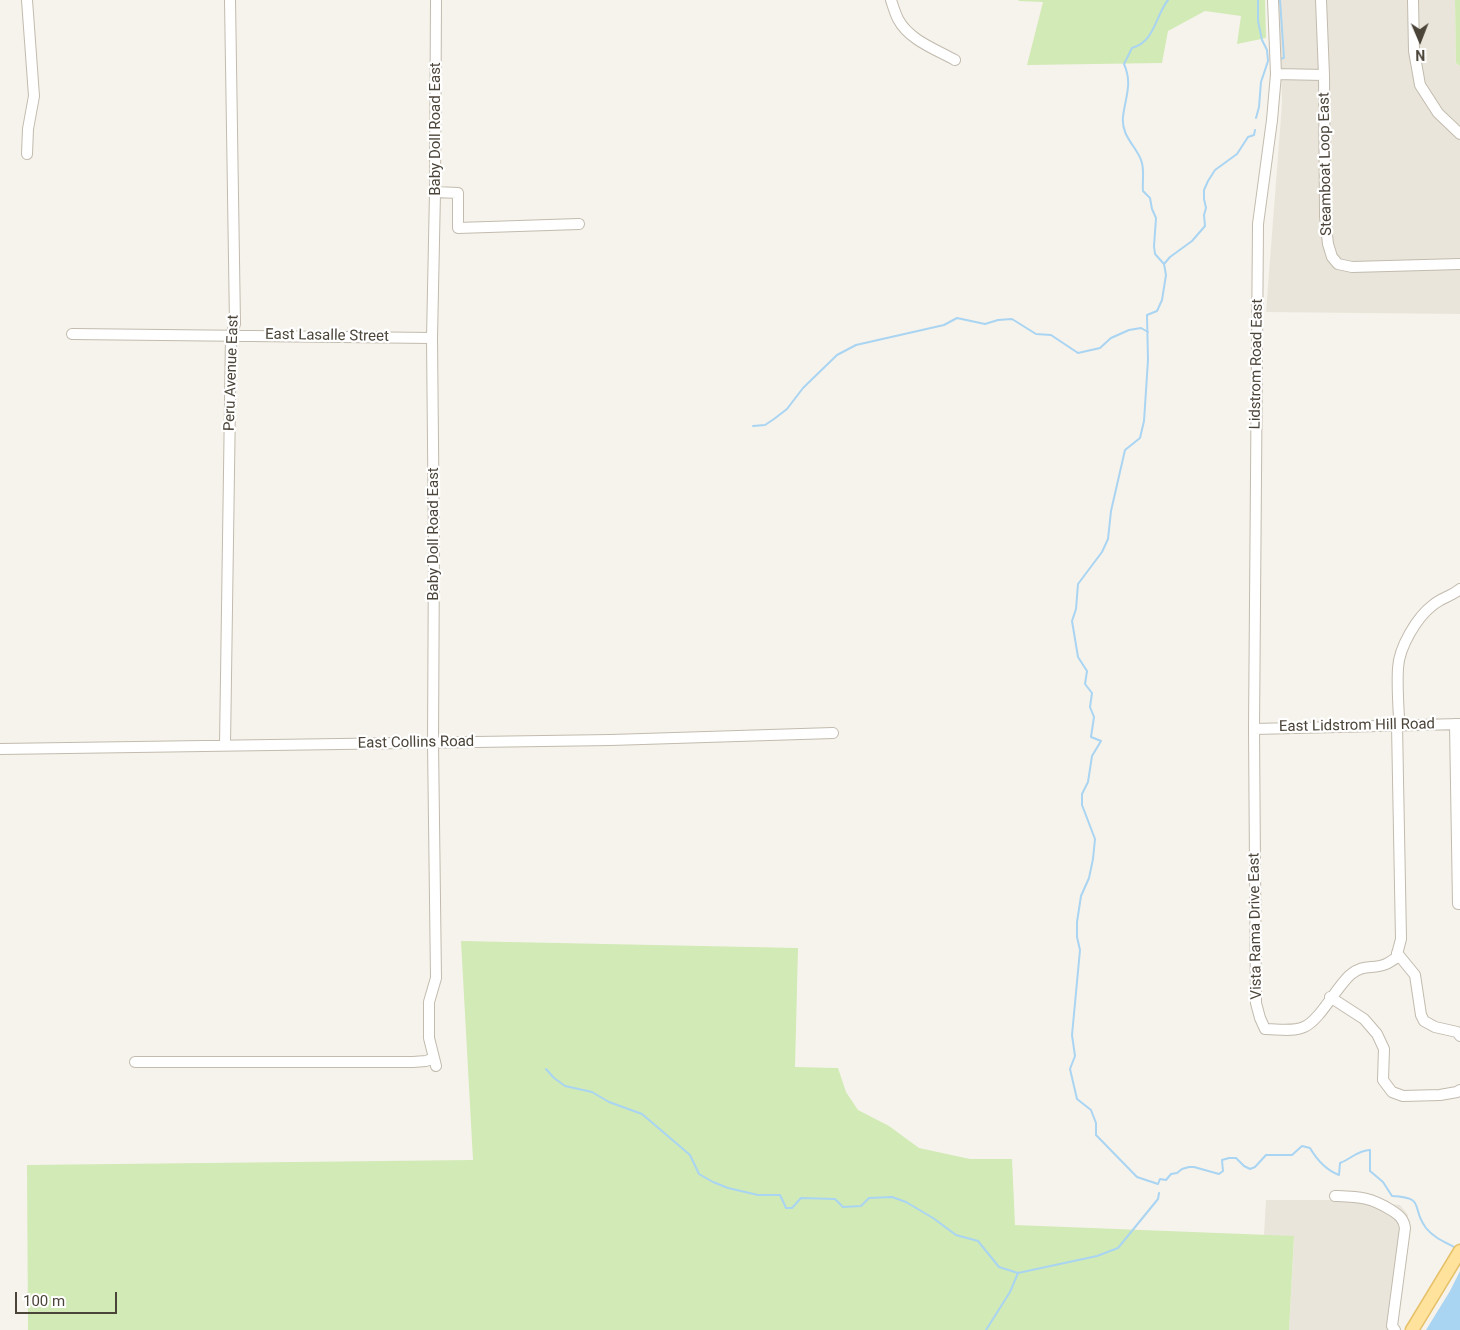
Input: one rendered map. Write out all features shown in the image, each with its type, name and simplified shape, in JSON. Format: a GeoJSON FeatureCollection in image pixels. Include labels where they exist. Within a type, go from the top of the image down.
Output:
{"type":"FeatureCollection","features":[{"type":"Feature","properties":{"kind":"main road"},"geometry":{"type":"LineString","coordinates":[[1412,1330],[1460,1251]]}},
{"type":"Feature","properties":{"kind":"street"},"geometry":{"type":"LineString","coordinates":[[27,0],[34,96],[28,129],[27,154]]}},
{"type":"Feature","properties":{"kind":"street","name":"Peru Avenue East"},"geometry":{"type":"LineString","coordinates":[[225,745],[231,335],[235,324],[230,0]]}},
{"type":"Feature","properties":{"kind":"street","name":"Baby Doll Road East"},"geometry":{"type":"LineString","coordinates":[[135,1062],[435,1062],[429,1038],[429,1002],[436,978],[433,743],[432,338],[436,192],[436,0]]}},
{"type":"Feature","properties":{"kind":"street"},"geometry":{"type":"LineString","coordinates":[[891,0],[898,19],[911,34],[924,44],[955,60]]}},
{"type":"Feature","properties":{"kind":"street","name":"Lidstrom Road East"},"geometry":{"type":"LineString","coordinates":[[1254,729],[1258,224],[1272,120],[1276,74],[1274,0]]}},
{"type":"Feature","properties":{"kind":"street","name":"Steamboat Loop East"},"geometry":{"type":"LineString","coordinates":[[1321,0],[1326,216],[1328,244],[1332,257],[1338,264],[1352,267],[1460,264]]}},
{"type":"Feature","properties":{"kind":"street"},"geometry":{"type":"LineString","coordinates":[[1414,0],[1414,51],[1420,85],[1438,112],[1460,134]]}},
{"type":"Feature","properties":{"kind":"street"},"geometry":{"type":"LineString","coordinates":[[1276,74],[1324,76]]}},
{"type":"Feature","properties":{"kind":"street"},"geometry":{"type":"LineString","coordinates":[[436,192],[458,193],[458,228],[579,224]]}},
{"type":"Feature","properties":{"kind":"street","name":"East Lasalle Street"},"geometry":{"type":"LineString","coordinates":[[72,334],[432,338]]}},
{"type":"Feature","properties":{"kind":"street"},"geometry":{"type":"LineString","coordinates":[[1460,589],[1434,604],[1418,620],[1405,645],[1398,666],[1399,718],[1396,725],[1401,939],[1397,953],[1415,975],[1421,1015],[1424,1021],[1457,1032],[1460,1036]]}},
{"type":"Feature","properties":{"kind":"street"},"geometry":{"type":"LineString","coordinates":[[1457,724],[1458,904],[1460,904]]}},
{"type":"Feature","properties":{"kind":"street","name":"East Lidstrom Hill Road"},"geometry":{"type":"LineString","coordinates":[[1254,729],[1457,724]]}},
{"type":"Feature","properties":{"kind":"street","name":"Vista Rama Drive East"},"geometry":{"type":"LineString","coordinates":[[1254,729],[1256,1003],[1265,1029],[1287,1030],[1304,1027],[1319,1016],[1330,998],[1350,975],[1362,967],[1385,964],[1396,958],[1397,953]]}},
{"type":"Feature","properties":{"kind":"street","name":"East Collins Road"},"geometry":{"type":"LineString","coordinates":[[0,749],[611,740],[833,733]]}},
{"type":"Feature","properties":{"kind":"street"},"geometry":{"type":"LineString","coordinates":[[1330,998],[1364,1018],[1377,1034],[1384,1049],[1383,1080],[1392,1092],[1402,1096],[1440,1095],[1460,1090]]}},
{"type":"Feature","properties":{"kind":"street"},"geometry":{"type":"LineString","coordinates":[[1335,1196],[1372,1200],[1399,1215],[1403,1220],[1405,1228],[1392,1326],[1395,1330]]}},
{"type":"Feature","properties":{"kind":"shaded area"},"geometry":{"type":"Polygon","coordinates":[[[1279,0],[1455,0],[1456,63],[1460,66],[1460,314],[1266,312],[1282,104],[1279,0]]]}},
{"type":"Feature","properties":{"kind":"shaded area"},"geometry":{"type":"Polygon","coordinates":[[[1266,1200],[1349,1200],[1400,1205],[1408,1215],[1392,1330],[1289,1330],[1294,1237],[1264,1235],[1266,1200]]]}},
{"type":"Feature","properties":{"kind":"green space"},"geometry":{"type":"Polygon","coordinates":[[[1019,0],[1265,0],[1266,38],[1237,44],[1241,16],[1205,11],[1168,31],[1162,63],[1027,65],[1043,2],[1019,0]]]}},
{"type":"Feature","properties":{"kind":"green space"},"geometry":{"type":"Polygon","coordinates":[[[1455,0],[1460,0],[1460,66],[1456,63],[1455,0]]]}},
{"type":"Feature","properties":{"kind":"green space"},"geometry":{"type":"Polygon","coordinates":[[[461,941],[798,948],[795,1067],[838,1068],[846,1092],[858,1110],[889,1126],[919,1148],[970,1159],[1012,1159],[1015,1225],[1294,1236],[1289,1330],[28,1330],[27,1165],[473,1160],[461,941]]]}},
{"type":"Feature","properties":{"kind":"water"},"geometry":{"type":"Polygon","coordinates":[[[1460,1271],[1460,1330],[1426,1330],[1450,1291],[1460,1271]]]}},
{"type":"Feature","properties":{"kind":"waterway"},"geometry":{"type":"LineString","coordinates":[[1168,0],[1146,40],[1132,48],[1124,64],[1128,78],[1128,91],[1123,117],[1124,130],[1139,155],[1142,164],[1143,191],[1150,198],[1156,218],[1155,254],[1164,264],[1166,275],[1162,300],[1157,311],[1147,315],[1148,360],[1144,421],[1140,438],[1125,450],[1111,511],[1108,539],[1102,552],[1078,584],[1076,609],[1072,621],[1078,657],[1087,671],[1085,684],[1092,693],[1090,707],[1094,717],[1091,737],[1101,741],[1092,756],[1088,782],[1082,794],[1082,805],[1095,839],[1089,878],[1081,896],[1077,922],[1077,937],[1080,950],[1072,1035],[1075,1056],[1070,1069],[1077,1099],[1091,1110],[1096,1123],[1096,1135],[1137,1177],[1158,1184],[1160,1179],[1166,1180],[1171,1174],[1189,1167],[1219,1174],[1223,1171],[1222,1160],[1229,1158],[1236,1158],[1250,1169],[1255,1167],[1266,1155],[1292,1155],[1302,1146],[1310,1148],[1322,1164],[1339,1175],[1340,1163],[1362,1151],[1370,1150],[1370,1171],[1383,1182],[1392,1196],[1414,1201],[1421,1221],[1426,1228],[1440,1240],[1456,1248]]}},
{"type":"Feature","properties":{"kind":"waterway"},"geometry":{"type":"LineString","coordinates":[[1256,118],[1261,82],[1268,61],[1267,50],[1262,40],[1258,21],[1258,0]]}},
{"type":"Feature","properties":{"kind":"waterway"},"geometry":{"type":"LineString","coordinates":[[1279,59],[1284,58],[1280,0]]}},
{"type":"Feature","properties":{"kind":"waterway"},"geometry":{"type":"LineString","coordinates":[[1164,264],[1170,257],[1192,241],[1205,226],[1204,190],[1208,181],[1215,170],[1237,154],[1248,137],[1254,135],[1255,130]]}},
{"type":"Feature","properties":{"kind":"waterway"},"geometry":{"type":"LineString","coordinates":[[753,426],[765,425],[787,409],[803,388],[837,355],[856,345],[944,325],[957,318],[985,324],[998,320],[1012,319],[1036,334],[1051,335],[1078,353],[1100,348],[1111,338],[1129,330],[1141,328],[1148,332]]}},
{"type":"Feature","properties":{"kind":"waterway"},"geometry":{"type":"LineString","coordinates":[[546,1069],[565,1086],[592,1092],[609,1102],[642,1114],[690,1155],[699,1174],[713,1182],[728,1188],[758,1195],[780,1195],[786,1208],[792,1208],[801,1198],[835,1199],[843,1207],[861,1206],[869,1198],[892,1197],[906,1202],[933,1218],[956,1235],[978,1241],[999,1267],[1018,1273],[1097,1256],[1118,1248],[1158,1199],[1159,1193]]}},
{"type":"Feature","properties":{"kind":"waterway"},"geometry":{"type":"LineString","coordinates":[[986,1330],[1010,1292],[1018,1273]]}}]}
